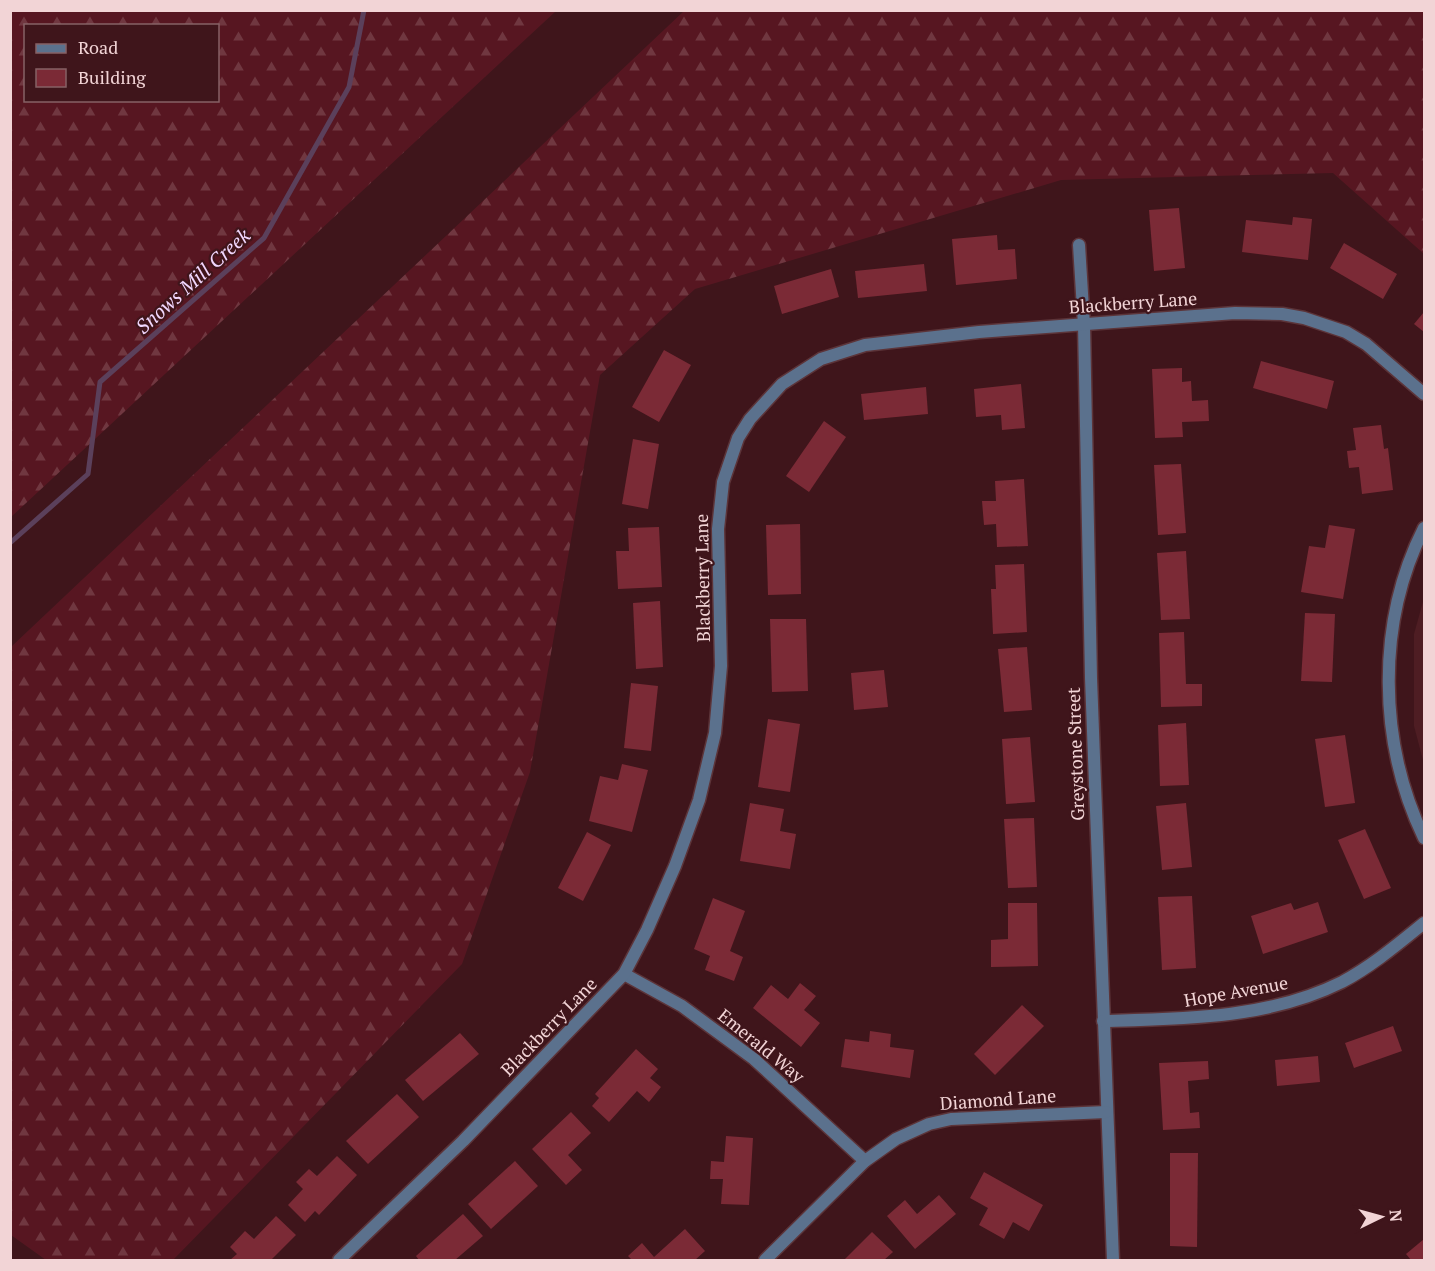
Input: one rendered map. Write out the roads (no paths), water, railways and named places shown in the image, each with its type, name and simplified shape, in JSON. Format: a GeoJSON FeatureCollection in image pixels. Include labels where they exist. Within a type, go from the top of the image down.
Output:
{"type":"FeatureCollection","features":[{"type":"Feature","properties":{"kind":"street","name":"Greystone Street"},"geometry":{"type":"LineString","coordinates":[[1078,245],[1084,325],[1091,678],[1113,1260]]}},
{"type":"Feature","properties":{"kind":"street","name":"Blackberry Lane"},"geometry":{"type":"LineString","coordinates":[[339,1260],[463,1141],[624,974],[675,866],[699,800],[715,733],[722,666],[720,506],[729,460],[750,419],[782,384],[800,370],[843,350],[865,345],[980,332],[1235,314],[1304,318],[1346,332],[1366,344],[1425,394]]}},
{"type":"Feature","properties":{"kind":"street"},"geometry":{"type":"LineString","coordinates":[[1425,528],[1409,564],[1397,608],[1389,666],[1389,701],[1400,770],[1425,838]]}},
{"type":"Feature","properties":{"kind":"street","name":"Hope Avenue"},"geometry":{"type":"LineString","coordinates":[[1103,1021],[1188,1019],[1256,1010],[1300,999],[1342,981],[1381,958],[1425,923]]}},
{"type":"Feature","properties":{"kind":"street","name":"Emerald Way"},"geometry":{"type":"LineString","coordinates":[[624,974],[682,1006],[754,1059],[865,1161]]}},
{"type":"Feature","properties":{"kind":"street","name":"Diamond Lane"},"geometry":{"type":"LineString","coordinates":[[765,1260],[848,1181],[865,1161],[896,1139],[929,1124],[951,1119],[1106,1112]]}},
{"type":"Feature","properties":{"kind":"waterway","name":"Snows Mill Creek"},"geometry":{"type":"LineString","coordinates":[[10,543],[88,474],[100,382],[264,238],[349,87],[364,10]]}}]}
